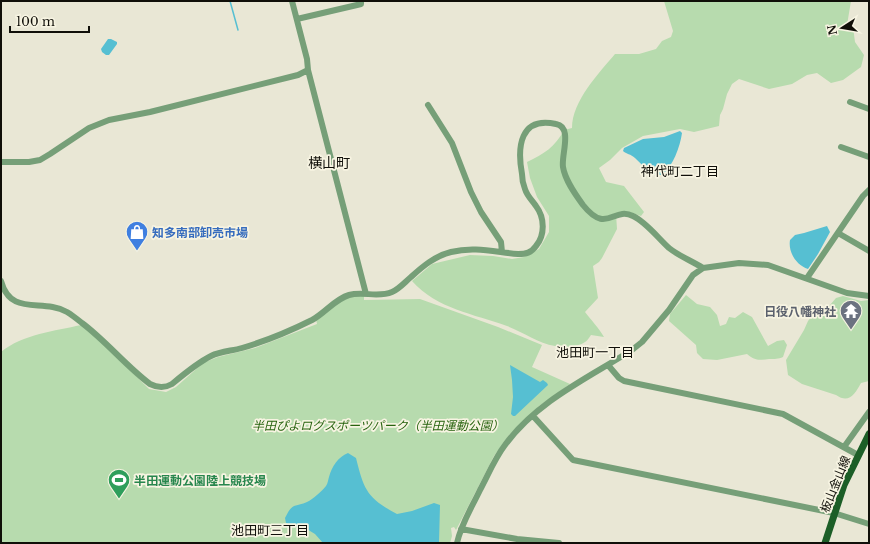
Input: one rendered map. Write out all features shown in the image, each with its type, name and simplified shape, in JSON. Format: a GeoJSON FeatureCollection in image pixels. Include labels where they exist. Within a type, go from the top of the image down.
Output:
{"type":"FeatureCollection","features":[{"type":"Feature","properties":{"kind":"main road","name":"板山金山線"},"geometry":{"type":"LineString","coordinates":[[825,543],[844,485],[869,434]]}},
{"type":"Feature","properties":{"kind":"street"},"geometry":{"type":"LineString","coordinates":[[292,1],[307,59],[308,70],[366,294]]}},
{"type":"Feature","properties":{"kind":"street"},"geometry":{"type":"LineString","coordinates":[[297,19],[361,4],[362,1]]}},
{"type":"Feature","properties":{"kind":"street"},"geometry":{"type":"LineString","coordinates":[[1,162],[29,162],[40,160],[89,128],[109,120],[150,112],[298,75],[308,70]]}},
{"type":"Feature","properties":{"kind":"street"},"geometry":{"type":"LineString","coordinates":[[850,102],[869,109]]}},
{"type":"Feature","properties":{"kind":"street"},"geometry":{"type":"LineString","coordinates":[[428,105],[452,143],[471,192],[481,212],[501,242],[502,252]]}},
{"type":"Feature","properties":{"kind":"street"},"geometry":{"type":"LineString","coordinates":[[1,281],[3,289],[10,298],[19,303],[55,306],[68,312],[96,333],[153,386],[166,387],[201,361],[213,355],[241,349],[313,320],[346,296],[355,294],[376,295],[395,290],[425,264],[440,256],[451,252],[472,248],[521,254],[533,250],[540,239],[543,228],[542,220],[538,209],[524,188],[519,157],[522,138],[531,127],[543,123],[557,124],[563,127],[565,144],[562,165],[566,178],[583,205],[594,216],[603,219],[622,214],[634,216],[676,253],[703,268]]}},
{"type":"Feature","properties":{"kind":"street"},"geometry":{"type":"LineString","coordinates":[[841,147],[869,157]]}},
{"type":"Feature","properties":{"kind":"street"},"geometry":{"type":"LineString","coordinates":[[807,278],[863,196],[869,190]]}},
{"type":"Feature","properties":{"kind":"street"},"geometry":{"type":"LineString","coordinates":[[838,233],[869,250]]}},
{"type":"Feature","properties":{"kind":"street"},"geometry":{"type":"LineString","coordinates":[[457,543],[461,529],[498,456],[511,438],[555,397],[632,350],[642,342],[669,310],[693,275],[703,268],[728,264],[751,263],[768,265],[847,293],[869,296]]}},
{"type":"Feature","properties":{"kind":"street"},"geometry":{"type":"LineString","coordinates":[[608,365],[619,378],[624,381],[784,414],[858,455]]}},
{"type":"Feature","properties":{"kind":"street"},"geometry":{"type":"LineString","coordinates":[[844,447],[869,412]]}},
{"type":"Feature","properties":{"kind":"street"},"geometry":{"type":"LineString","coordinates":[[533,416],[573,460],[834,513],[869,524]]}},
{"type":"Feature","properties":{"kind":"street"},"geometry":{"type":"LineString","coordinates":[[461,529],[516,539],[559,543]]}},
{"type":"Feature","properties":{"kind":"green space"},"geometry":{"type":"Polygon","coordinates":[[[664,1],[851,1],[847,25],[853,27],[855,42],[864,55],[861,67],[843,80],[831,83],[817,73],[807,75],[792,84],[769,89],[739,79],[732,84],[727,94],[720,115],[719,126],[694,132],[680,129],[643,136],[622,148],[599,168],[606,182],[624,186],[644,212],[641,216],[629,212],[616,214],[617,229],[602,258],[593,266],[598,298],[585,312],[604,337],[591,335],[582,344],[570,347],[549,345],[507,326],[456,310],[433,298],[422,290],[412,281],[432,264],[470,255],[512,259],[524,257],[539,249],[549,232],[549,216],[537,197],[530,178],[527,162],[539,156],[553,145],[564,130],[572,128],[576,108],[581,98],[594,79],[615,54],[639,54],[656,49],[662,41],[671,37],[673,31],[664,1]]]}},
{"type":"Feature","properties":{"kind":"green space"},"geometry":{"type":"Polygon","coordinates":[[[686,295],[697,304],[710,307],[717,315],[720,326],[726,324],[729,317],[735,318],[743,312],[752,317],[768,346],[777,341],[784,340],[787,345],[783,357],[757,360],[747,354],[717,360],[703,359],[697,353],[696,345],[669,321],[670,314],[686,295]]]}},
{"type":"Feature","properties":{"kind":"green space","name":"半田ぴよログスポーツパーク（半田運動公園）"},"geometry":{"type":"Polygon","coordinates":[[[353,296],[364,296],[364,300],[420,299],[498,327],[542,345],[532,367],[570,384],[539,406],[509,435],[494,456],[456,530],[454,527],[451,528],[452,536],[450,543],[1,543],[1,352],[29,337],[81,325],[95,335],[149,389],[166,392],[176,387],[203,363],[218,357],[255,348],[317,324],[316,319],[338,302],[353,296]]]}},
{"type":"Feature","properties":{"kind":"green space"},"geometry":{"type":"Polygon","coordinates":[[[843,296],[861,301],[869,300],[869,381],[861,383],[854,394],[848,398],[841,398],[802,384],[788,375],[786,360],[808,321],[816,311],[830,305],[836,298],[843,296]]]}},
{"type":"Feature","properties":{"kind":"water"},"geometry":{"type":"Polygon","coordinates":[[[108,39],[117,42],[117,44],[109,55],[106,55],[101,49],[108,39]]]}},
{"type":"Feature","properties":{"kind":"water"},"geometry":{"type":"Polygon","coordinates":[[[680,131],[682,133],[678,150],[669,167],[662,175],[650,172],[633,157],[623,151],[624,148],[643,139],[664,137],[680,131]]]}},
{"type":"Feature","properties":{"kind":"water"},"geometry":{"type":"Polygon","coordinates":[[[827,226],[830,232],[818,254],[808,269],[804,267],[794,258],[790,249],[790,240],[795,235],[827,226]]]}},
{"type":"Feature","properties":{"kind":"water"},"geometry":{"type":"Polygon","coordinates":[[[510,365],[540,382],[543,380],[548,385],[515,416],[511,414],[513,397],[510,365]]]}},
{"type":"Feature","properties":{"kind":"water"},"geometry":{"type":"Polygon","coordinates":[[[348,453],[356,458],[368,492],[379,503],[397,514],[412,511],[434,503],[440,505],[439,543],[323,543],[315,534],[305,528],[300,529],[286,523],[285,518],[292,507],[309,501],[315,497],[327,485],[330,473],[336,462],[348,453]]]}},
{"type":"Feature","properties":{"kind":"waterway"},"geometry":{"type":"LineString","coordinates":[[230,1],[238,30]]}},
{"type":"Feature","properties":{"kind":"place","name":"知多南部卸売市場"},"geometry":{"type":"Point","coordinates":[137,252]}},
{"type":"Feature","properties":{"kind":"place","name":"日役八幡神社"},"geometry":{"type":"Point","coordinates":[851,330]}},
{"type":"Feature","properties":{"kind":"place","name":"半田運動公園陸上競技場"},"geometry":{"type":"Point","coordinates":[119,500]}},
{"type":"Feature","properties":{"kind":"district","name":"横山町"},"geometry":{"type":"Point","coordinates":[329,163]}},
{"type":"Feature","properties":{"kind":"district","name":"神代町二丁目"},"geometry":{"type":"Point","coordinates":[680,171]}},
{"type":"Feature","properties":{"kind":"district","name":"池田町一丁目"},"geometry":{"type":"Point","coordinates":[595,352]}},
{"type":"Feature","properties":{"kind":"district","name":"池田町三丁目"},"geometry":{"type":"Point","coordinates":[270,530]}}]}
